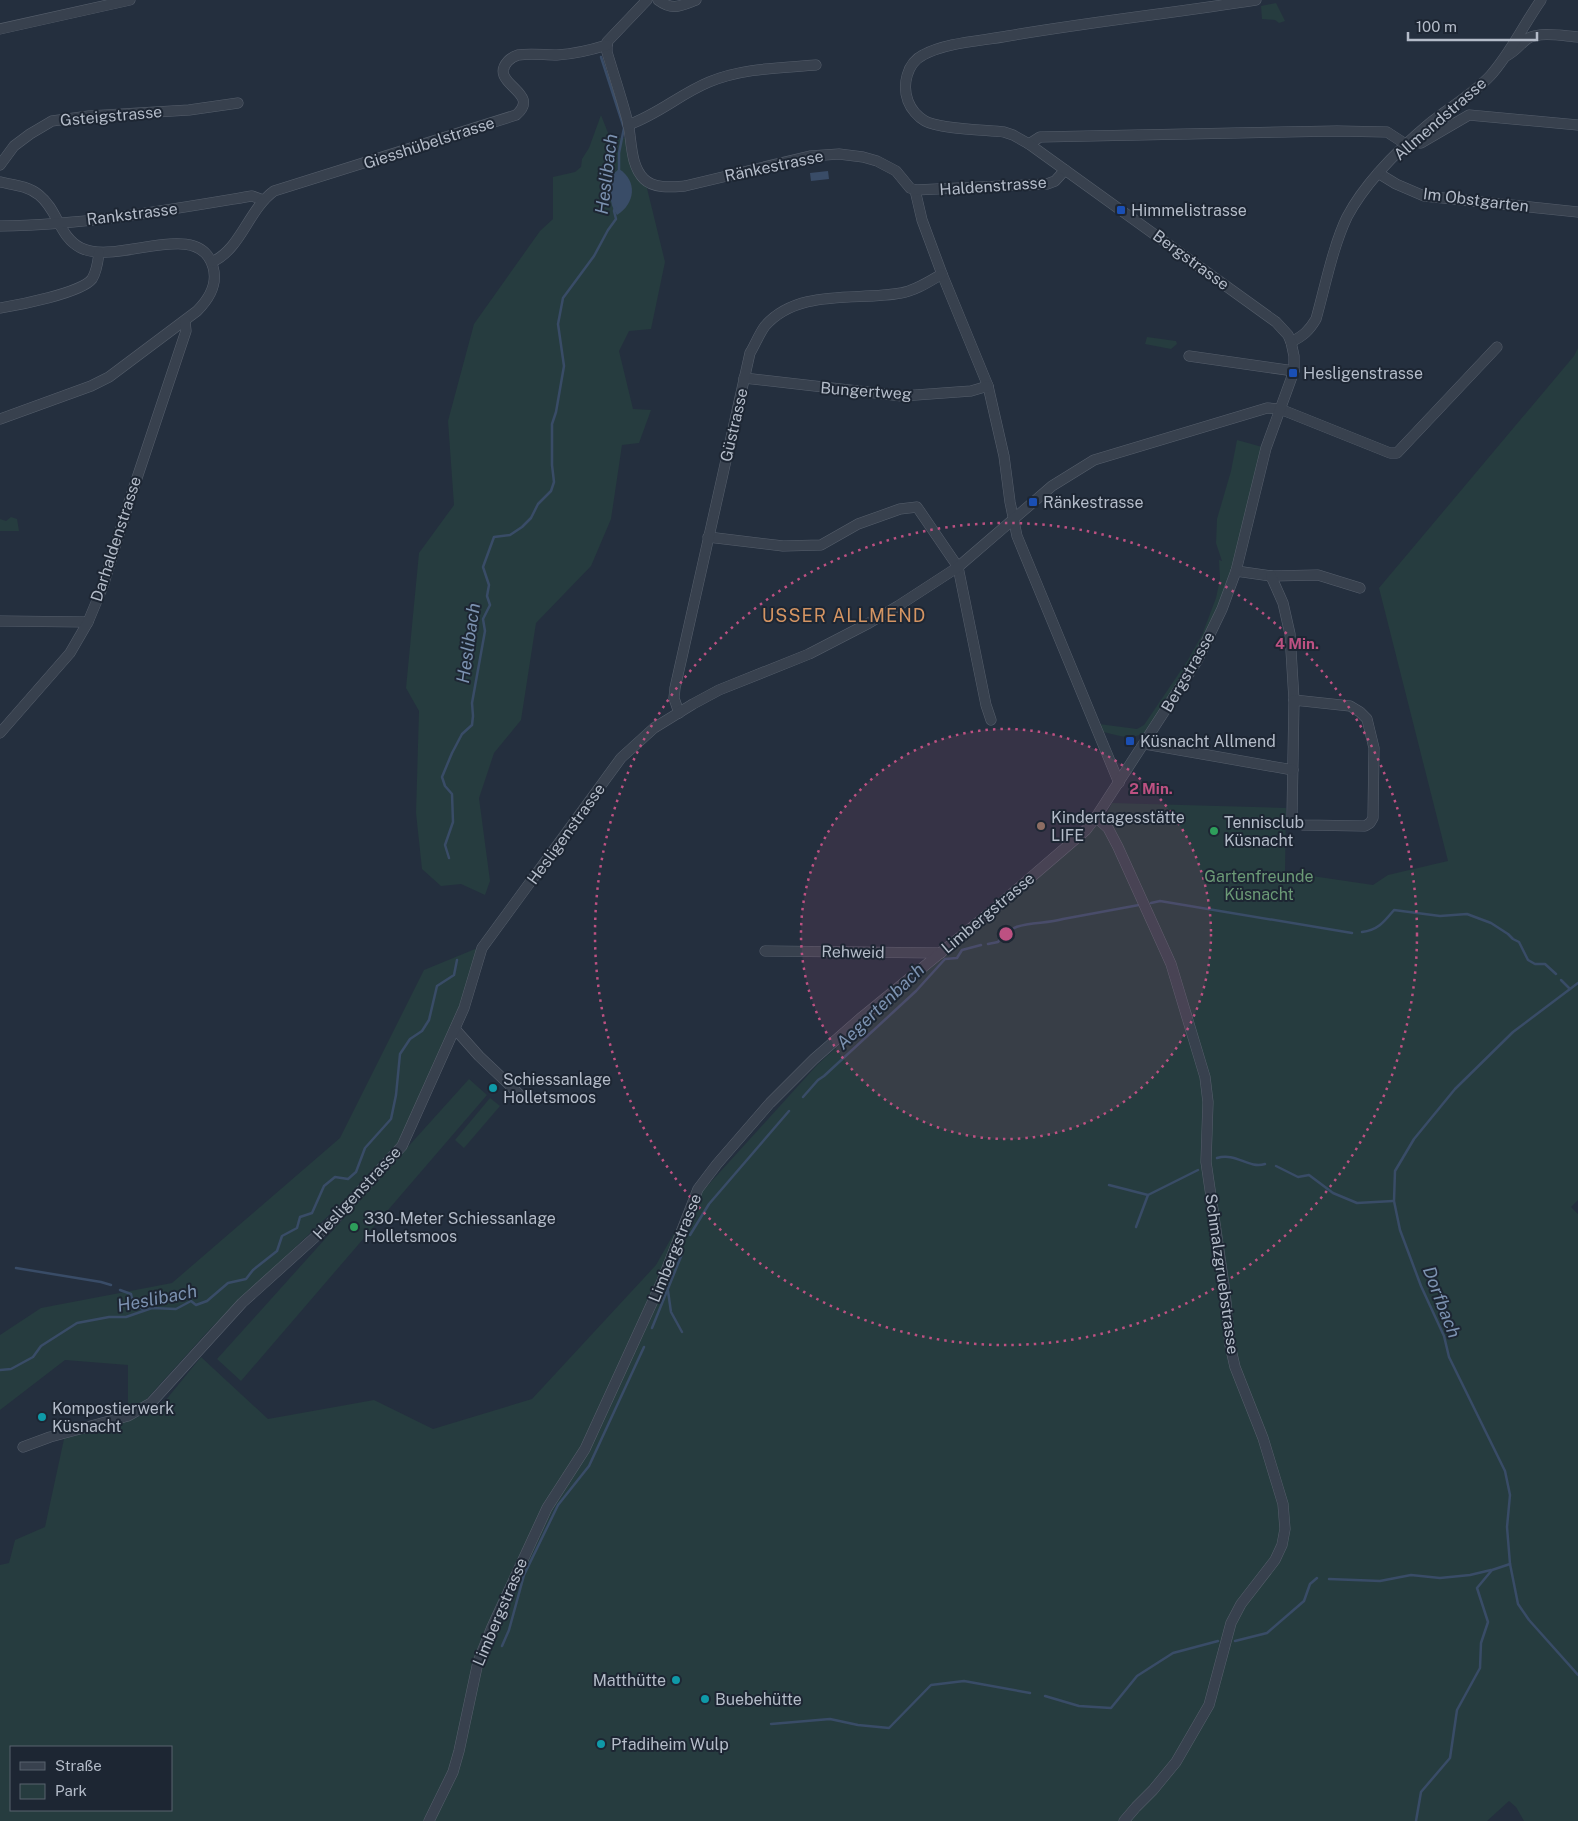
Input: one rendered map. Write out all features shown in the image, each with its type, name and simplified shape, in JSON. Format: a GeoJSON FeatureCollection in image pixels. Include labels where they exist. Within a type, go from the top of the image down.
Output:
{"type":"FeatureCollection","features":[{"type":"Feature","properties":{"kind":"street"},"geometry":{"type":"LineString","coordinates":[[0,29],[130,0]]}},
{"type":"Feature","properties":{"kind":"street"},"geometry":{"type":"LineString","coordinates":[[607,45],[615,33],[647,0]]}},
{"type":"Feature","properties":{"kind":"street"},"geometry":{"type":"LineString","coordinates":[[658,0],[674,8],[696,0]]}},
{"type":"Feature","properties":{"kind":"street","name":"Bergstrasse"},"geometry":{"type":"LineString","coordinates":[[1106,803],[1193,668],[1208,641],[1236,571],[1266,448],[1294,371],[1294,356],[1291,342],[1288,335],[1276,322],[1259,308],[1029,144],[1004,132],[942,126],[925,121],[910,106],[907,98],[906,80],[913,64],[922,55],[940,48],[1052,29],[1256,0]]}},
{"type":"Feature","properties":{"kind":"street","name":"Allmendstrasse"},"geometry":{"type":"LineString","coordinates":[[1291,342],[1303,336],[1316,319],[1338,240],[1347,218],[1362,193],[1378,173],[1430,123],[1482,84],[1505,56],[1541,0]]}},
{"type":"Feature","properties":{"kind":"street"},"geometry":{"type":"LineString","coordinates":[[1505,56],[1514,52],[1527,39],[1539,35],[1578,37]]}},
{"type":"Feature","properties":{"kind":"street","name":"Ränkestrasse"},"geometry":{"type":"LineString","coordinates":[[607,45],[607,52],[628,125],[634,162],[645,180],[669,187],[685,186],[810,156],[838,154],[863,157],[886,165],[896,171],[910,188],[915,190]]}},
{"type":"Feature","properties":{"kind":"street","name":"Giesshübelstrasse"},"geometry":{"type":"LineString","coordinates":[[212,262],[220,259],[227,252],[263,200],[279,188],[516,115],[522,110],[524,105],[522,96],[505,79],[503,73],[509,60],[516,55],[560,55],[607,45]]}},
{"type":"Feature","properties":{"kind":"street"},"geometry":{"type":"LineString","coordinates":[[628,125],[652,116],[690,91],[711,81],[755,70],[816,64]]}},
{"type":"Feature","properties":{"kind":"street","name":"Gsteigstrasse"},"geometry":{"type":"LineString","coordinates":[[0,165],[14,146],[52,121],[89,116],[189,110],[238,103]]}},
{"type":"Feature","properties":{"kind":"street"},"geometry":{"type":"LineString","coordinates":[[1029,144],[1040,137],[1337,131],[1387,132],[1409,143],[1421,142],[1469,115],[1578,125]]}},
{"type":"Feature","properties":{"kind":"street","name":"Haldenstrasse"},"geometry":{"type":"LineString","coordinates":[[915,190],[1047,184],[1055,182],[1065,170]]}},
{"type":"Feature","properties":{"kind":"street","name":"Im Obstgarten"},"geometry":{"type":"LineString","coordinates":[[1378,173],[1396,184],[1424,196],[1578,212]]}},
{"type":"Feature","properties":{"kind":"street"},"geometry":{"type":"LineString","coordinates":[[0,182],[26,188],[40,196],[49,205],[67,237],[81,248],[99,253],[109,253],[176,243],[191,244],[205,252],[212,262],[215,279],[211,292],[202,306],[121,370],[100,382],[0,419]]}},
{"type":"Feature","properties":{"kind":"street"},"geometry":{"type":"LineString","coordinates":[[915,190],[922,220],[942,274],[988,386],[1004,456],[1013,521],[1025,558],[1119,783]]}},
{"type":"Feature","properties":{"kind":"street","name":"Rankstrasse"},"geometry":{"type":"LineString","coordinates":[[0,226],[45,225],[132,216],[252,196],[263,200]]}},
{"type":"Feature","properties":{"kind":"street"},"geometry":{"type":"LineString","coordinates":[[0,308],[17,306],[46,298],[77,288],[88,282],[96,271],[99,253]]}},
{"type":"Feature","properties":{"kind":"street","name":"Güstrasse"},"geometry":{"type":"LineString","coordinates":[[678,713],[674,698],[675,688],[744,378],[750,353],[766,326],[796,304],[822,299],[902,293],[942,274]]}},
{"type":"Feature","properties":{"kind":"street","name":"Darhaldenstrasse"},"geometry":{"type":"LineString","coordinates":[[0,733],[70,653],[88,622],[103,586],[132,491],[186,331],[185,321]]}},
{"type":"Feature","properties":{"kind":"street"},"geometry":{"type":"LineString","coordinates":[[1280,409],[1390,453],[1397,453],[1497,347]]}},
{"type":"Feature","properties":{"kind":"street"},"geometry":{"type":"LineString","coordinates":[[1189,356],[1294,371]]}},
{"type":"Feature","properties":{"kind":"street","name":"Bungertweg"},"geometry":{"type":"LineString","coordinates":[[744,378],[902,396],[971,392],[988,386]]}},
{"type":"Feature","properties":{"kind":"street","name":"Hesligenstrasse"},"geometry":{"type":"LineString","coordinates":[[23,1446],[128,1416],[151,1403],[242,1303],[334,1220],[402,1146],[464,1008],[482,948],[621,758],[654,728],[719,690],[809,654],[869,624],[958,566],[1052,486],[1094,460],[1267,408],[1280,409]]}},
{"type":"Feature","properties":{"kind":"street"},"geometry":{"type":"LineString","coordinates":[[708,537],[783,546],[821,545],[858,524],[900,509],[917,507],[958,566],[986,704],[991,720]]}},
{"type":"Feature","properties":{"kind":"street"},"geometry":{"type":"LineString","coordinates":[[1236,571],[1271,576],[1318,575],[1360,588]]}},
{"type":"Feature","properties":{"kind":"street"},"geometry":{"type":"LineString","coordinates":[[1271,576],[1283,603],[1290,634],[1294,700],[1292,817],[1296,823],[1303,825],[1365,826],[1373,818],[1374,748],[1367,720],[1360,712],[1350,706],[1294,700]]}},
{"type":"Feature","properties":{"kind":"street"},"geometry":{"type":"LineString","coordinates":[[0,621],[88,622]]}},
{"type":"Feature","properties":{"kind":"street"},"geometry":{"type":"LineString","coordinates":[[1145,744],[1293,770]]}},
{"type":"Feature","properties":{"kind":"street","name":"Limbergstrasse"},"geometry":{"type":"LineString","coordinates":[[429,1821],[453,1772],[460,1751],[478,1662],[492,1627],[547,1508],[585,1449],[651,1308],[698,1189],[716,1164],[781,1092],[814,1059],[862,1016],[941,953],[1081,834],[1106,803]]}},
{"type":"Feature","properties":{"kind":"street","name":"Schmalzgruebstrasse"},"geometry":{"type":"LineString","coordinates":[[1096,817],[1108,828],[1118,846],[1171,964],[1205,1077],[1208,1102],[1206,1162],[1226,1292],[1230,1345],[1235,1367],[1263,1438],[1283,1504],[1285,1529],[1282,1545],[1276,1560],[1241,1604],[1231,1623],[1209,1705],[1176,1762],[1124,1821]]}},
{"type":"Feature","properties":{"kind":"street","name":"Rehweid"},"geometry":{"type":"LineString","coordinates":[[765,951],[941,953]]}},
{"type":"Feature","properties":{"kind":"street"},"geometry":{"type":"LineString","coordinates":[[455,1029],[479,1056],[519,1094]]}},
{"type":"Feature","properties":{"kind":"green space"},"geometry":{"type":"Polygon","coordinates":[[[1276,3],[1285,21],[1279,23],[1275,20],[1262,19],[1261,6],[1276,3]]]}},
{"type":"Feature","properties":{"kind":"green space"},"geometry":{"type":"Polygon","coordinates":[[[601,115],[610,138],[630,138],[645,180],[665,262],[651,329],[629,331],[619,351],[633,409],[651,410],[639,443],[622,445],[611,519],[591,566],[536,623],[521,720],[494,753],[479,798],[490,881],[485,895],[461,884],[441,886],[422,869],[416,813],[419,711],[406,688],[419,553],[454,505],[448,421],[474,324],[540,231],[553,219],[553,177],[575,172],[581,167],[582,159],[589,148],[601,115]]]}},
{"type":"Feature","properties":{"kind":"green space"},"geometry":{"type":"Polygon","coordinates":[[[1147,337],[1176,341],[1177,344],[1171,349],[1145,344],[1147,337]]]}},
{"type":"Feature","properties":{"kind":"green space","name":"Gartenfreunde Küsnacht"},"geometry":{"type":"Polygon","coordinates":[[[1578,348],[1578,1200],[1571,1207],[1578,1214],[1578,1821],[1524,1821],[1516,1807],[1509,1801],[1487,1821],[0,1821],[0,1565],[9,1563],[15,1540],[45,1527],[64,1439],[138,1417],[165,1401],[201,1357],[268,1419],[374,1400],[433,1429],[532,1399],[656,1265],[690,1205],[817,1065],[1096,817],[1123,850],[1119,838],[1106,815],[1112,803],[1286,808],[1285,872],[1373,885],[1388,875],[1448,861],[1379,588],[1574,356],[1578,348]]]}},
{"type":"Feature","properties":{"kind":"green space"},"geometry":{"type":"Polygon","coordinates":[[[1237,440],[1266,448],[1232,568],[1206,637],[1186,673],[1148,731],[1131,737],[1103,732],[1099,724],[1137,729],[1144,725],[1188,660],[1202,635],[1216,598],[1220,579],[1219,560],[1222,561],[1216,543],[1217,519],[1231,471],[1237,440]]]}},
{"type":"Feature","properties":{"kind":"green space"},"geometry":{"type":"Polygon","coordinates":[[[11,517],[17,519],[19,531],[0,531],[0,519],[6,521],[11,517]]]}},
{"type":"Feature","properties":{"kind":"green space"},"geometry":{"type":"Polygon","coordinates":[[[480,947],[459,1011],[398,1149],[211,1328],[143,1403],[128,1404],[128,1365],[65,1360],[0,1410],[0,1335],[41,1308],[172,1283],[340,1138],[424,970],[480,947]]]}},
{"type":"Feature","properties":{"kind":"green space","name":"330-Meter Schiessanlage Holletsmoos"},"geometry":{"type":"Polygon","coordinates":[[[469,1079],[487,1095],[241,1381],[217,1359],[469,1079]]]}},
{"type":"Feature","properties":{"kind":"green space"},"geometry":{"type":"Polygon","coordinates":[[[490,1098],[500,1106],[464,1148],[455,1140],[490,1098]]]}},
{"type":"Feature","properties":{"kind":"water"},"geometry":{"type":"Polygon","coordinates":[[[619,169],[629,180],[632,192],[628,205],[617,215],[612,206],[610,191],[612,175],[619,169]]]}},
{"type":"Feature","properties":{"kind":"water"},"geometry":{"type":"Polygon","coordinates":[[[828,171],[829,179],[811,181],[810,173],[828,171]]]}},
{"type":"Feature","properties":{"kind":"waterway","name":"Heslibach"},"geometry":{"type":"LineString","coordinates":[[601,57],[624,128],[619,153],[619,173]]}},
{"type":"Feature","properties":{"kind":"waterway","name":"Heslibach"},"geometry":{"type":"LineString","coordinates":[[449,858],[445,845],[453,822],[452,794],[445,786],[442,777],[462,734],[472,725],[472,703],[485,631],[483,619],[490,605],[487,596],[489,585],[483,567],[494,537],[510,535],[522,527],[531,518],[538,504],[551,491],[554,482],[552,424],[564,366],[558,324],[563,298],[594,256],[616,219],[615,208]]}},
{"type":"Feature","properties":{"kind":"waterway","name":"Aegertenbach"},"geometry":{"type":"LineString","coordinates":[[1151,903],[1160,901],[1352,933]]}},
{"type":"Feature","properties":{"kind":"waterway","name":"Aegertenbach"},"geometry":{"type":"LineString","coordinates":[[988,944],[998,942],[1004,934],[1019,926],[1139,905]]}},
{"type":"Feature","properties":{"kind":"waterway","name":"Aegertenbach"},"geometry":{"type":"LineString","coordinates":[[1362,932],[1377,927],[1394,910],[1440,916],[1467,914],[1491,923],[1508,934],[1519,942],[1528,960],[1535,964],[1545,964],[1556,974]]}},
{"type":"Feature","properties":{"kind":"waterway","name":"Aegertenbach"},"geometry":{"type":"LineString","coordinates":[[803,1097],[818,1080],[916,991],[945,959],[957,958],[962,950],[981,945]]}},
{"type":"Feature","properties":{"kind":"waterway","name":"Heslibach"},"geometry":{"type":"LineString","coordinates":[[0,1370],[11,1369],[33,1357],[41,1346],[77,1323],[109,1317],[126,1317],[152,1308],[176,1309],[191,1301],[196,1305],[207,1301],[228,1283],[246,1279],[253,1270],[277,1251],[282,1236],[297,1228],[300,1217],[312,1213],[324,1186],[335,1177],[348,1179],[356,1172],[365,1148],[391,1119],[396,1095],[400,1054],[410,1039],[422,1031],[429,1020],[437,986],[454,975],[457,960]]}},
{"type":"Feature","properties":{"kind":"waterway","name":"Aegertenbach"},"geometry":{"type":"LineString","coordinates":[[1561,980],[1570,989]]}},
{"type":"Feature","properties":{"kind":"waterway","name":"Dorfbach"},"geometry":{"type":"LineString","coordinates":[[1578,983],[1513,1032],[1455,1089],[1414,1139],[1395,1171],[1394,1201],[1400,1230],[1421,1286],[1444,1336],[1449,1357],[1505,1471],[1510,1495],[1507,1527],[1510,1564],[1518,1604],[1529,1620],[1578,1675]]}},
{"type":"Feature","properties":{"kind":"waterway","name":"Aegertenbach"},"geometry":{"type":"LineString","coordinates":[[690,1235],[709,1204],[789,1111]]}},
{"type":"Feature","properties":{"kind":"waterway"},"geometry":{"type":"LineString","coordinates":[[1217,1158],[1230,1157],[1253,1164],[1265,1164]]}},
{"type":"Feature","properties":{"kind":"waterway"},"geometry":{"type":"LineString","coordinates":[[1276,1166],[1298,1177],[1309,1175],[1333,1193],[1357,1203],[1393,1201]]}},
{"type":"Feature","properties":{"kind":"waterway"},"geometry":{"type":"LineString","coordinates":[[1109,1185],[1148,1195],[1198,1170]]}},
{"type":"Feature","properties":{"kind":"waterway"},"geometry":{"type":"LineString","coordinates":[[1136,1227],[1148,1195]]}},
{"type":"Feature","properties":{"kind":"waterway"},"geometry":{"type":"LineString","coordinates":[[652,1328],[682,1254]]}},
{"type":"Feature","properties":{"kind":"waterway"},"geometry":{"type":"LineString","coordinates":[[16,1268],[111,1285]]}},
{"type":"Feature","properties":{"kind":"waterway"},"geometry":{"type":"LineString","coordinates":[[120,1290],[131,1294],[133,1303],[144,1310]]}},
{"type":"Feature","properties":{"kind":"waterway"},"geometry":{"type":"LineString","coordinates":[[668,1291],[671,1312],[682,1332]]}},
{"type":"Feature","properties":{"kind":"waterway"},"geometry":{"type":"LineString","coordinates":[[502,1646],[509,1630],[524,1575],[558,1505],[589,1466],[644,1347]]}},
{"type":"Feature","properties":{"kind":"waterway"},"geometry":{"type":"LineString","coordinates":[[1416,1821],[1421,1792],[1450,1758],[1457,1710],[1480,1668],[1481,1643],[1488,1622],[1477,1588],[1492,1570],[1510,1564]]}},
{"type":"Feature","properties":{"kind":"waterway"},"geometry":{"type":"LineString","coordinates":[[1329,1579],[1380,1581],[1411,1575],[1440,1578],[1470,1575],[1491,1570]]}},
{"type":"Feature","properties":{"kind":"waterway"},"geometry":{"type":"LineString","coordinates":[[1235,1641],[1267,1633],[1304,1601],[1310,1584],[1317,1578]]}},
{"type":"Feature","properties":{"kind":"waterway"},"geometry":{"type":"LineString","coordinates":[[1045,1696],[1079,1706],[1111,1708],[1137,1676],[1173,1653],[1218,1641]]}},
{"type":"Feature","properties":{"kind":"waterway"},"geometry":{"type":"LineString","coordinates":[[771,1724],[830,1719],[858,1725],[889,1728],[931,1685],[964,1681],[1030,1693]]}},
{"type":"Feature","properties":{"kind":"place","name":"Himmelistrasse"},"geometry":{"type":"Point","coordinates":[1121,210]}},
{"type":"Feature","properties":{"kind":"place","name":"Hesligenstrasse"},"geometry":{"type":"Point","coordinates":[1293,373]}},
{"type":"Feature","properties":{"kind":"place","name":"Ränkestrasse"},"geometry":{"type":"Point","coordinates":[1033,502]}},
{"type":"Feature","properties":{"kind":"place","name":"Küsnacht Allmend"},"geometry":{"type":"Point","coordinates":[1130,741]}},
{"type":"Feature","properties":{"kind":"place","name":"Kindertagesstätte LIFE"},"geometry":{"type":"Point","coordinates":[1041,826]}},
{"type":"Feature","properties":{"kind":"place","name":"Tennisclub Küsnacht"},"geometry":{"type":"Point","coordinates":[1214,831]}},
{"type":"Feature","properties":{"kind":"place","name":"Schiessanlage Holletsmoos"},"geometry":{"type":"Point","coordinates":[493,1088]}},
{"type":"Feature","properties":{"kind":"place","name":"330-Meter Schiessanlage Holletsmoos"},"geometry":{"type":"Point","coordinates":[354,1227]}},
{"type":"Feature","properties":{"kind":"place","name":"Kompostierwerk Küsnacht"},"geometry":{"type":"Point","coordinates":[42,1417]}},
{"type":"Feature","properties":{"kind":"place","name":"Matthütte"},"geometry":{"type":"Point","coordinates":[676,1680]}},
{"type":"Feature","properties":{"kind":"place","name":"Buebehütte"},"geometry":{"type":"Point","coordinates":[705,1699]}},
{"type":"Feature","properties":{"kind":"place","name":"Pfadiheim Wulp"},"geometry":{"type":"Point","coordinates":[601,1744]}},
{"type":"Feature","properties":{"kind":"district","name":"USSER ALLMEND"},"geometry":{"type":"Point","coordinates":[844,615]}}]}
